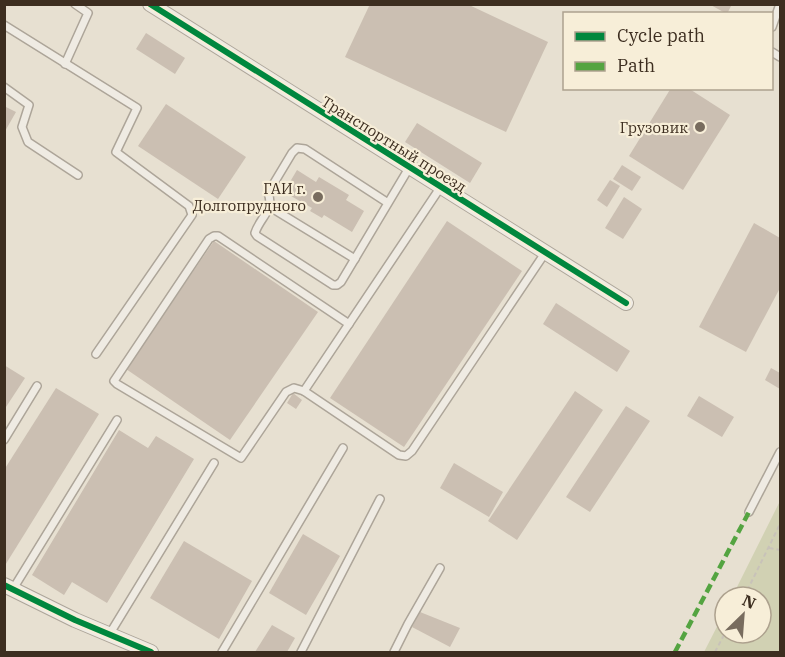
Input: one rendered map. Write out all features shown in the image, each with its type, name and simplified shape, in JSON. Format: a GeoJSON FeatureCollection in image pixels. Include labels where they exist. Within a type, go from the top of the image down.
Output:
{"type":"FeatureCollection","features":[{"type":"Feature","properties":{"kind":"street","name":"Транспортный проезд"},"geometry":{"type":"LineString","coordinates":[[150,4],[626,303]]}},
{"type":"Feature","properties":{"kind":"street"},"geometry":{"type":"LineString","coordinates":[[9,587],[75,620],[151,652]]}},
{"type":"Feature","properties":{"kind":"lane"},"geometry":{"type":"LineString","coordinates":[[65,64],[88,13],[75,4]]}},
{"type":"Feature","properties":{"kind":"lane"},"geometry":{"type":"LineString","coordinates":[[778,16],[780,4]]}},
{"type":"Feature","properties":{"kind":"lane"},"geometry":{"type":"LineString","coordinates":[[4,25],[137,108],[116,152],[189,206],[192,215],[96,354]]}},
{"type":"Feature","properties":{"kind":"lane"},"geometry":{"type":"LineString","coordinates":[[4,87],[29,105],[22,127],[28,142],[78,175]]}},
{"type":"Feature","properties":{"kind":"lane"},"geometry":{"type":"LineString","coordinates":[[388,203],[305,149],[297,148],[268,193],[271,201],[270,207],[255,233],[333,285],[337,285],[341,282],[409,168]]}},
{"type":"Feature","properties":{"kind":"lane"},"geometry":{"type":"LineString","coordinates":[[304,391],[440,188]]}},
{"type":"Feature","properties":{"kind":"lane"},"geometry":{"type":"LineString","coordinates":[[270,207],[355,259]]}},
{"type":"Feature","properties":{"kind":"lane"},"geometry":{"type":"LineString","coordinates":[[349,324],[214,236],[209,238],[114,381],[241,458],[286,392],[294,388],[304,391],[399,455],[406,456],[412,451],[545,252]]}},
{"type":"Feature","properties":{"kind":"lane"},"geometry":{"type":"LineString","coordinates":[[4,440],[37,386]]}},
{"type":"Feature","properties":{"kind":"lane"},"geometry":{"type":"LineString","coordinates":[[9,587],[117,420]]}},
{"type":"Feature","properties":{"kind":"lane"},"geometry":{"type":"LineString","coordinates":[[222,652],[343,448]]}},
{"type":"Feature","properties":{"kind":"lane"},"geometry":{"type":"LineString","coordinates":[[749,512],[780,452]]}},
{"type":"Feature","properties":{"kind":"lane"},"geometry":{"type":"LineString","coordinates":[[109,634],[214,463]]}},
{"type":"Feature","properties":{"kind":"lane"},"geometry":{"type":"LineString","coordinates":[[301,652],[380,499]]}},
{"type":"Feature","properties":{"kind":"lane"},"geometry":{"type":"LineString","coordinates":[[394,652],[440,568]]}},
{"type":"Feature","properties":{"kind":"path"},"geometry":{"type":"LineString","coordinates":[[750,585],[780,524]]}},
{"type":"Feature","properties":{"kind":"path"},"geometry":{"type":"LineString","coordinates":[[768,548],[780,550]]}},
{"type":"Feature","properties":{"kind":"green space"},"geometry":{"type":"Polygon","coordinates":[[[780,501],[780,652],[704,652],[713,634],[713,645],[773,645],[773,585],[738,585],[780,501]]]}},
{"type":"Feature","properties":{"kind":"building"},"geometry":{"type":"Polygon","coordinates":[[[370,4],[467,4],[548,42],[506,132],[345,57],[370,4]]]}},
{"type":"Feature","properties":{"kind":"building"},"geometry":{"type":"Polygon","coordinates":[[[709,4],[732,4],[728,12],[709,4]]]}},
{"type":"Feature","properties":{"kind":"building"},"geometry":{"type":"Polygon","coordinates":[[[146,33],[185,58],[175,74],[136,49],[146,33]]]}},
{"type":"Feature","properties":{"kind":"building"},"geometry":{"type":"Polygon","coordinates":[[[670,90],[691,90],[730,115],[683,190],[629,156],[670,90]]]}},
{"type":"Feature","properties":{"kind":"building"},"geometry":{"type":"Polygon","coordinates":[[[166,104],[246,157],[218,199],[138,146],[166,104]]]}},
{"type":"Feature","properties":{"kind":"building"},"geometry":{"type":"Polygon","coordinates":[[[4,106],[16,112],[4,133],[4,106]]]}},
{"type":"Feature","properties":{"kind":"building"},"geometry":{"type":"Polygon","coordinates":[[[417,123],[482,163],[470,183],[405,142],[417,123]]]}},
{"type":"Feature","properties":{"kind":"building"},"geometry":{"type":"Polygon","coordinates":[[[622,165],[641,177],[632,191],[613,179],[622,165]]]}},
{"type":"Feature","properties":{"kind":"building"},"geometry":{"type":"Polygon","coordinates":[[[297,170],[316,182],[319,177],[349,195],[346,200],[364,211],[352,232],[324,215],[322,218],[310,211],[312,208],[284,192],[297,170]]]}},
{"type":"Feature","properties":{"kind":"building"},"geometry":{"type":"Polygon","coordinates":[[[610,180],[620,186],[607,207],[597,200],[610,180]]]}},
{"type":"Feature","properties":{"kind":"building"},"geometry":{"type":"Polygon","coordinates":[[[624,197],[642,209],[623,239],[605,228],[624,197]]]}},
{"type":"Feature","properties":{"kind":"building"},"geometry":{"type":"Polygon","coordinates":[[[447,221],[522,271],[404,447],[330,398],[447,221]]]}},
{"type":"Feature","properties":{"kind":"building"},"geometry":{"type":"Polygon","coordinates":[[[754,223],[780,238],[780,288],[746,352],[699,327],[754,223]]]}},
{"type":"Feature","properties":{"kind":"building"},"geometry":{"type":"Polygon","coordinates":[[[214,241],[318,312],[230,440],[126,369],[214,241]]]}},
{"type":"Feature","properties":{"kind":"building"},"geometry":{"type":"Polygon","coordinates":[[[556,303],[630,351],[617,372],[543,324],[556,303]]]}},
{"type":"Feature","properties":{"kind":"building"},"geometry":{"type":"Polygon","coordinates":[[[4,365],[25,378],[4,410],[4,365]]]}},
{"type":"Feature","properties":{"kind":"building"},"geometry":{"type":"Polygon","coordinates":[[[771,368],[780,373],[780,389],[765,380],[771,368]]]}},
{"type":"Feature","properties":{"kind":"building"},"geometry":{"type":"Polygon","coordinates":[[[56,388],[99,414],[4,567],[4,470],[56,388]]]}},
{"type":"Feature","properties":{"kind":"building"},"geometry":{"type":"Polygon","coordinates":[[[575,391],[603,410],[517,540],[488,521],[575,391]]]}},
{"type":"Feature","properties":{"kind":"building"},"geometry":{"type":"Polygon","coordinates":[[[293,393],[302,400],[296,409],[287,403],[293,393]]]}},
{"type":"Feature","properties":{"kind":"building"},"geometry":{"type":"Polygon","coordinates":[[[699,396],[734,417],[722,437],[687,416],[699,396]]]}},
{"type":"Feature","properties":{"kind":"building"},"geometry":{"type":"Polygon","coordinates":[[[626,406],[650,421],[590,512],[566,497],[626,406]]]}},
{"type":"Feature","properties":{"kind":"building"},"geometry":{"type":"Polygon","coordinates":[[[119,430],[148,448],[156,436],[194,459],[107,603],[72,582],[64,595],[32,575],[119,430]]]}},
{"type":"Feature","properties":{"kind":"building"},"geometry":{"type":"Polygon","coordinates":[[[454,463],[503,492],[489,517],[440,488],[454,463]]]}},
{"type":"Feature","properties":{"kind":"building"},"geometry":{"type":"Polygon","coordinates":[[[303,534],[340,556],[306,615],[269,593],[303,534]]]}},
{"type":"Feature","properties":{"kind":"building"},"geometry":{"type":"Polygon","coordinates":[[[184,541],[252,581],[219,639],[150,598],[184,541]]]}},
{"type":"Feature","properties":{"kind":"building"},"geometry":{"type":"Polygon","coordinates":[[[420,612],[460,628],[450,647],[412,627],[420,612]]]}},
{"type":"Feature","properties":{"kind":"building"},"geometry":{"type":"Polygon","coordinates":[[[272,625],[295,638],[287,652],[255,652],[272,625]]]}},
{"type":"Feature","properties":{"kind":"marked path"},"geometry":{"type":"LineString","coordinates":[[675,652],[749,512]]}},
{"type":"Feature","properties":{"kind":"cycle path"},"geometry":{"type":"LineString","coordinates":[[150,4],[626,303]]}},
{"type":"Feature","properties":{"kind":"cycle path"},"geometry":{"type":"LineString","coordinates":[[4,585],[75,620],[151,652]]}},
{"type":"Feature","properties":{"kind":"place","name":"Грузовик"},"geometry":{"type":"Point","coordinates":[700,127]}},
{"type":"Feature","properties":{"kind":"place","name":"ГАИ г. Долгопрудного"},"geometry":{"type":"Point","coordinates":[318,197]}}]}
